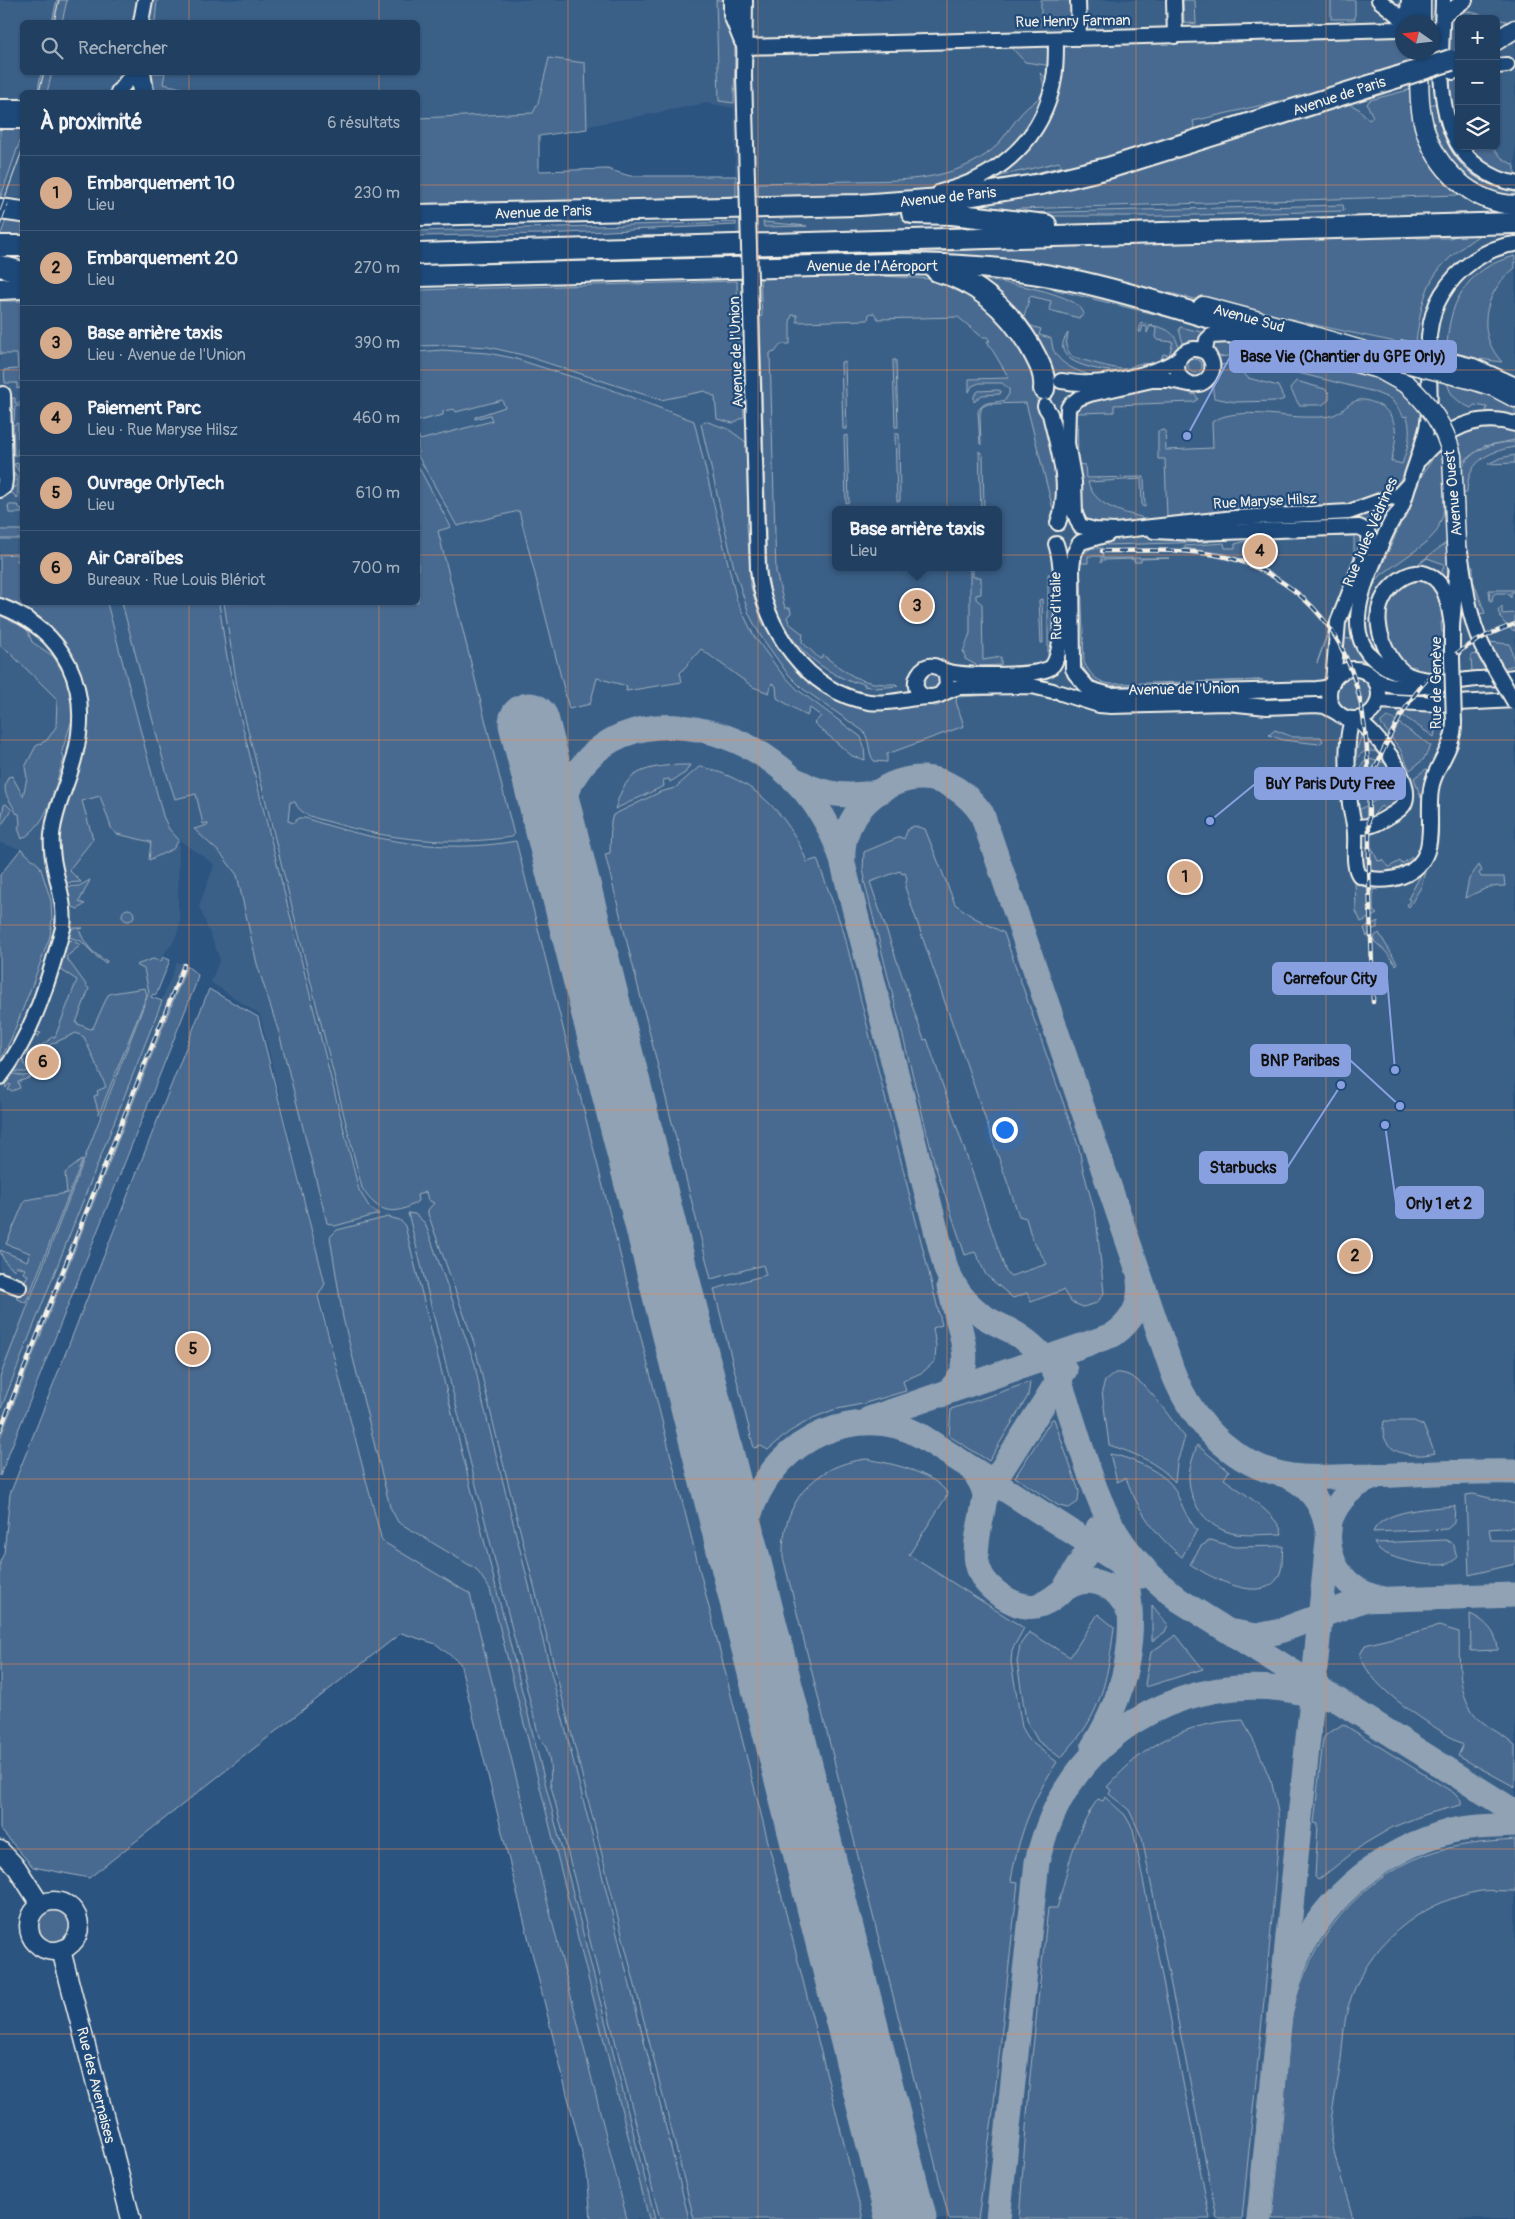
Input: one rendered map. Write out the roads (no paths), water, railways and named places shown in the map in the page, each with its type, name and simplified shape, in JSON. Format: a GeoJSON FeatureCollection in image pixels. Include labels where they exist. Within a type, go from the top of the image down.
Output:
{"type":"FeatureCollection","features":[{"type":"Feature","properties":{"kind":"highway","name":"Avenue de Paris"},"geometry":{"type":"LineString","coordinates":[[420,216],[859,205],[918,201],[992,192],[1108,168],[1256,122],[1400,82],[1455,63]]}},
{"type":"Feature","properties":{"kind":"highway"},"geometry":{"type":"LineString","coordinates":[[134,75],[142,90]]}},
{"type":"Feature","properties":{"kind":"highway"},"geometry":{"type":"LineString","coordinates":[[0,208],[20,205]]}},
{"type":"Feature","properties":{"kind":"highway"},"geometry":{"type":"LineString","coordinates":[[0,208],[20,212]]}},
{"type":"Feature","properties":{"kind":"highway"},"geometry":{"type":"LineString","coordinates":[[693,208],[704,214],[952,214],[1046,225]]}},
{"type":"Feature","properties":{"kind":"highway"},"geometry":{"type":"LineString","coordinates":[[420,242],[1515,212]]}},
{"type":"Feature","properties":{"kind":"highway"},"geometry":{"type":"LineString","coordinates":[[420,254],[1515,223]]}},
{"type":"Feature","properties":{"kind":"highway"},"geometry":{"type":"LineString","coordinates":[[671,269],[684,262],[984,246],[1000,244],[1020,237]]}},
{"type":"Feature","properties":{"kind":"highway"},"geometry":{"type":"LineString","coordinates":[[0,246],[20,246]]}},
{"type":"Feature","properties":{"kind":"highway"},"geometry":{"type":"LineString","coordinates":[[0,252],[20,253]]}},
{"type":"Feature","properties":{"kind":"highway"},"geometry":{"type":"LineString","coordinates":[[0,265],[20,264]]}},
{"type":"Feature","properties":{"kind":"highway"},"geometry":{"type":"LineString","coordinates":[[914,264],[962,280],[997,302],[1019,328],[1034,354],[1050,392]]}},
{"type":"Feature","properties":{"kind":"highway","name":"Avenue de l'Aéroport"},"geometry":{"type":"LineString","coordinates":[[420,276],[914,264],[956,265],[1062,278],[1111,290],[1303,346],[1315,352]]}},
{"type":"Feature","properties":{"kind":"highway"},"geometry":{"type":"LineString","coordinates":[[0,265],[20,271]]}},
{"type":"Feature","properties":{"kind":"highway"},"geometry":{"type":"LineString","coordinates":[[1028,273],[1043,269],[1083,274],[1184,300]]}},
{"type":"Feature","properties":{"kind":"highway"},"geometry":{"type":"LineString","coordinates":[[0,289],[20,288]]}},
{"type":"Feature","properties":{"kind":"main road"},"geometry":{"type":"LineString","coordinates":[[1421,0],[1421,15]]}},
{"type":"Feature","properties":{"kind":"main road"},"geometry":{"type":"LineString","coordinates":[[1500,38],[1515,29]]}},
{"type":"Feature","properties":{"kind":"main road"},"geometry":{"type":"LineString","coordinates":[[1500,48],[1515,43]]}},
{"type":"Feature","properties":{"kind":"main road"},"geometry":{"type":"LineString","coordinates":[[1420,60],[1423,119],[1428,138],[1439,159],[1460,183],[1475,194],[1492,201],[1515,205]]}},
{"type":"Feature","properties":{"kind":"main road","name":"Avenue Sud"},"geometry":{"type":"LineString","coordinates":[[1184,300],[1339,343],[1400,355],[1471,373],[1515,398]]}},
{"type":"Feature","properties":{"kind":"main road","name":"Avenue Ouest"},"geometry":{"type":"LineString","coordinates":[[1315,352],[1378,369],[1408,385],[1423,399],[1441,423],[1452,456],[1458,564]]}},
{"type":"Feature","properties":{"kind":"main road"},"geometry":{"type":"LineString","coordinates":[[0,1850],[17,1868],[40,1904]]}},
{"type":"Feature","properties":{"kind":"main road"},"geometry":{"type":"LineString","coordinates":[[48,1900],[65,1903],[72,1908],[78,1918],[78,1934],[69,1946],[61,1950],[43,1949],[30,1936],[29,1918],[33,1910],[48,1900]]}},
{"type":"Feature","properties":{"kind":"main road","name":"Rue des Avernaises"},"geometry":{"type":"LineString","coordinates":[[61,1950],[131,2219]]}},
{"type":"Feature","properties":{"kind":"street"},"geometry":{"type":"LineString","coordinates":[[141,20],[145,0]]}},
{"type":"Feature","properties":{"kind":"street","name":"Avenue de l'Union"},"geometry":{"type":"LineString","coordinates":[[731,0],[731,15],[744,47]]}},
{"type":"Feature","properties":{"kind":"street","name":"Avenue de l'Union"},"geometry":{"type":"LineString","coordinates":[[745,0],[744,47],[759,581],[771,620],[789,648],[812,674],[833,689],[852,698],[879,703],[935,696],[952,688],[1032,686],[1072,695],[1099,705],[1111,706],[1227,702],[1267,707],[1324,706],[1366,726],[1390,755],[1406,791],[1405,802],[1399,809],[1379,823],[1359,827]]}},
{"type":"Feature","properties":{"kind":"street"},"geometry":{"type":"LineString","coordinates":[[1078,0],[1079,38]]}},
{"type":"Feature","properties":{"kind":"street"},"geometry":{"type":"LineString","coordinates":[[1174,0],[1175,36]]}},
{"type":"Feature","properties":{"kind":"street"},"geometry":{"type":"LineString","coordinates":[[1379,0],[1398,15]]}},
{"type":"Feature","properties":{"kind":"street"},"geometry":{"type":"LineString","coordinates":[[1408,15],[1409,0]]}},
{"type":"Feature","properties":{"kind":"street"},"geometry":{"type":"LineString","coordinates":[[1443,0],[1442,52],[1445,112],[1453,137],[1467,157],[1482,170],[1501,180],[1515,183]]}},
{"type":"Feature","properties":{"kind":"street"},"geometry":{"type":"LineString","coordinates":[[1443,16],[1465,0]]}},
{"type":"Feature","properties":{"kind":"street","name":"Rue Henry Farman"},"geometry":{"type":"LineString","coordinates":[[744,47],[1395,29]]}},
{"type":"Feature","properties":{"kind":"street"},"geometry":{"type":"LineString","coordinates":[[918,201],[924,196],[978,180],[1012,157],[1030,138],[1043,116],[1052,92],[1056,62],[1056,39]]}},
{"type":"Feature","properties":{"kind":"street"},"geometry":{"type":"LineString","coordinates":[[120,90],[133,75]]}},
{"type":"Feature","properties":{"kind":"street"},"geometry":{"type":"LineString","coordinates":[[129,90],[134,75]]}},
{"type":"Feature","properties":{"kind":"street"},"geometry":{"type":"LineString","coordinates":[[0,107],[20,107]]}},
{"type":"Feature","properties":{"kind":"street"},"geometry":{"type":"LineString","coordinates":[[0,121],[20,121]]}},
{"type":"Feature","properties":{"kind":"street"},"geometry":{"type":"LineString","coordinates":[[1478,225],[1496,232],[1514,244]]}},
{"type":"Feature","properties":{"kind":"street"},"geometry":{"type":"LineString","coordinates":[[1417,464],[1428,425],[1429,334],[1438,300],[1449,284],[1464,268],[1489,252],[1514,244]]}},
{"type":"Feature","properties":{"kind":"street"},"geometry":{"type":"LineString","coordinates":[[1207,353],[1192,349],[1162,368],[1050,392],[1053,411],[1058,412],[1069,407],[1079,398],[1090,394],[1152,380],[1169,380],[1191,384],[1203,383],[1211,375],[1213,363],[1205,349],[1207,340],[1211,336],[1221,334],[1294,351],[1315,352]]}},
{"type":"Feature","properties":{"kind":"street"},"geometry":{"type":"LineString","coordinates":[[1179,358],[1177,369],[1179,374],[1191,384]]}},
{"type":"Feature","properties":{"kind":"street"},"geometry":{"type":"LineString","coordinates":[[1471,373],[1515,385]]}},
{"type":"Feature","properties":{"kind":"street","name":"Rue d'Italie"},"geometry":{"type":"LineString","coordinates":[[1051,667],[1059,654],[1062,631],[1061,572],[1053,533],[1065,500],[1065,485],[1050,414],[1050,392],[1069,385],[1073,392],[1069,407],[1067,443],[1074,482],[1075,514],[1083,534],[1074,554],[1072,567],[1074,671]]}},
{"type":"Feature","properties":{"kind":"street"},"geometry":{"type":"LineString","coordinates":[[0,490],[4,487],[5,480],[3,394]]}},
{"type":"Feature","properties":{"kind":"street"},"geometry":{"type":"LineString","coordinates":[[1417,464],[1439,439],[1462,425],[1486,420],[1505,421],[1515,424]]}},
{"type":"Feature","properties":{"kind":"street","name":"Rue Jules Védrines"},"geometry":{"type":"LineString","coordinates":[[1417,464],[1408,484],[1400,510],[1394,518],[1367,576],[1358,610],[1360,635],[1369,655],[1375,662],[1388,670],[1448,682]]}},
{"type":"Feature","properties":{"kind":"street","name":"Rue Maryse Hilsz"},"geometry":{"type":"LineString","coordinates":[[1080,543],[1115,530],[1236,518],[1342,513],[1361,509],[1392,497],[1396,498],[1408,484]]}},
{"type":"Feature","properties":{"kind":"street"},"geometry":{"type":"LineString","coordinates":[[1058,523],[1070,520],[1080,526]]}},
{"type":"Feature","properties":{"kind":"street","name":"Rue Maryse Hilsz"},"geometry":{"type":"LineString","coordinates":[[1080,526],[1095,530],[1182,533],[1364,528],[1369,535],[1364,557],[1338,622],[1332,683]]}},
{"type":"Feature","properties":{"kind":"street"},"geometry":{"type":"LineString","coordinates":[[1378,701],[1438,704],[1515,702],[1480,641],[1469,605],[1457,538]]}},
{"type":"Feature","properties":{"kind":"street"},"geometry":{"type":"LineString","coordinates":[[1056,544],[1067,550],[1080,543]]}},
{"type":"Feature","properties":{"kind":"street","name":"Rue de Genève"},"geometry":{"type":"LineString","coordinates":[[1354,719],[1348,732],[1348,754],[1350,803],[1358,873],[1364,878],[1386,879],[1399,877],[1411,871],[1421,862],[1426,853],[1431,826],[1431,791],[1436,772],[1450,745],[1454,724],[1452,626],[1458,564]]}},
{"type":"Feature","properties":{"kind":"street"},"geometry":{"type":"LineString","coordinates":[[1411,676],[1393,661],[1380,634],[1379,610],[1382,600],[1391,586],[1406,575],[1414,573],[1432,578],[1440,584],[1446,595],[1452,626]]}},
{"type":"Feature","properties":{"kind":"street"},"geometry":{"type":"LineString","coordinates":[[0,606],[33,622],[49,635],[60,650],[71,668],[77,684],[82,727],[75,757],[58,802],[51,843],[62,894],[63,928],[50,971],[16,1058],[0,1077]]}},
{"type":"Feature","properties":{"kind":"street","name":"Avenue de l'Union"},"geometry":{"type":"LineString","coordinates":[[789,648],[823,675],[846,688],[880,695],[895,694],[908,688],[922,669],[927,666],[968,675],[1032,673],[1062,663],[1074,671],[1089,689],[1110,695],[1317,689],[1325,688],[1341,673],[1352,669],[1365,671],[1374,679],[1385,684],[1412,687],[1515,676]]}},
{"type":"Feature","properties":{"kind":"street"},"geometry":{"type":"LineString","coordinates":[[1051,667],[1046,679],[1048,686],[1057,692],[1068,691],[1073,687],[1076,682],[1074,671]]}},
{"type":"Feature","properties":{"kind":"street"},"geometry":{"type":"LineString","coordinates":[[916,678],[917,689],[925,696],[935,696],[946,686],[946,675],[942,670]]}},
{"type":"Feature","properties":{"kind":"street"},"geometry":{"type":"LineString","coordinates":[[1478,679],[1515,671]]}},
{"type":"Feature","properties":{"kind":"street"},"geometry":{"type":"LineString","coordinates":[[1354,719],[1368,715],[1378,701],[1379,689],[1374,679]]}},
{"type":"Feature","properties":{"kind":"street"},"geometry":{"type":"LineString","coordinates":[[1332,683],[1330,701],[1338,713]]}},
{"type":"Feature","properties":{"kind":"street"},"geometry":{"type":"LineString","coordinates":[[0,1280],[19,1287]]}},
{"type":"Feature","properties":{"kind":"tram line"},"geometry":{"type":"LineString","coordinates":[[54,20],[59,0]]}},
{"type":"Feature","properties":{"kind":"tram line"},"geometry":{"type":"LineString","coordinates":[[1435,0],[1434,88],[1438,117],[1447,143],[1462,165],[1484,182],[1515,192]]}},
{"type":"Feature","properties":{"kind":"tram line"},"geometry":{"type":"LineString","coordinates":[[40,90],[43,75]]}},
{"type":"Feature","properties":{"kind":"tram line"},"geometry":{"type":"LineString","coordinates":[[0,211],[20,156]]}},
{"type":"Feature","properties":{"kind":"tram line"},"geometry":{"type":"LineString","coordinates":[[0,226],[8,204]]}},
{"type":"Feature","properties":{"kind":"railway"},"geometry":{"type":"LineString","coordinates":[[1102,551],[1187,551],[1221,556],[1246,563],[1271,576],[1302,597],[1326,623],[1344,652],[1355,682],[1363,715],[1367,749],[1373,1002]]}},
{"type":"Feature","properties":{"kind":"railway"},"geometry":{"type":"LineString","coordinates":[[1369,783],[1394,729],[1422,685],[1461,650],[1485,636],[1515,624]]}},
{"type":"Feature","properties":{"kind":"railway"},"geometry":{"type":"LineString","coordinates":[[0,1430],[184,965]]}},
{"type":"Feature","properties":{"kind":"place","name":"Base Vie (Chantier du GPE Orly)"},"geometry":{"type":"Point","coordinates":[1187,436]}},
{"type":"Feature","properties":{"kind":"place","name":"Paiement Parc"},"geometry":{"type":"Point","coordinates":[1260,551]}},
{"type":"Feature","properties":{"kind":"place","name":"Base arrière taxis"},"geometry":{"type":"Point","coordinates":[917,606]}},
{"type":"Feature","properties":{"kind":"place","name":"BuY Paris Duty Free"},"geometry":{"type":"Point","coordinates":[1210,821]}},
{"type":"Feature","properties":{"kind":"place","name":"Embarquement 10"},"geometry":{"type":"Point","coordinates":[1185,877]}},
{"type":"Feature","properties":{"kind":"place","name":"Air Caraïbes"},"geometry":{"type":"Point","coordinates":[43,1062]}},
{"type":"Feature","properties":{"kind":"place","name":"Carrefour City"},"geometry":{"type":"Point","coordinates":[1395,1070]}},
{"type":"Feature","properties":{"kind":"place","name":"Starbucks"},"geometry":{"type":"Point","coordinates":[1341,1085]}},
{"type":"Feature","properties":{"kind":"place","name":"BNP Paribas"},"geometry":{"type":"Point","coordinates":[1400,1106]}},
{"type":"Feature","properties":{"kind":"place","name":"Orly 1 et 2"},"geometry":{"type":"Point","coordinates":[1385,1125]}},
{"type":"Feature","properties":{"kind":"place","name":"Embarquement 20"},"geometry":{"type":"Point","coordinates":[1355,1256]}},
{"type":"Feature","properties":{"kind":"place","name":"Ouvrage OrlyTech"},"geometry":{"type":"Point","coordinates":[193,1349]}}]}
